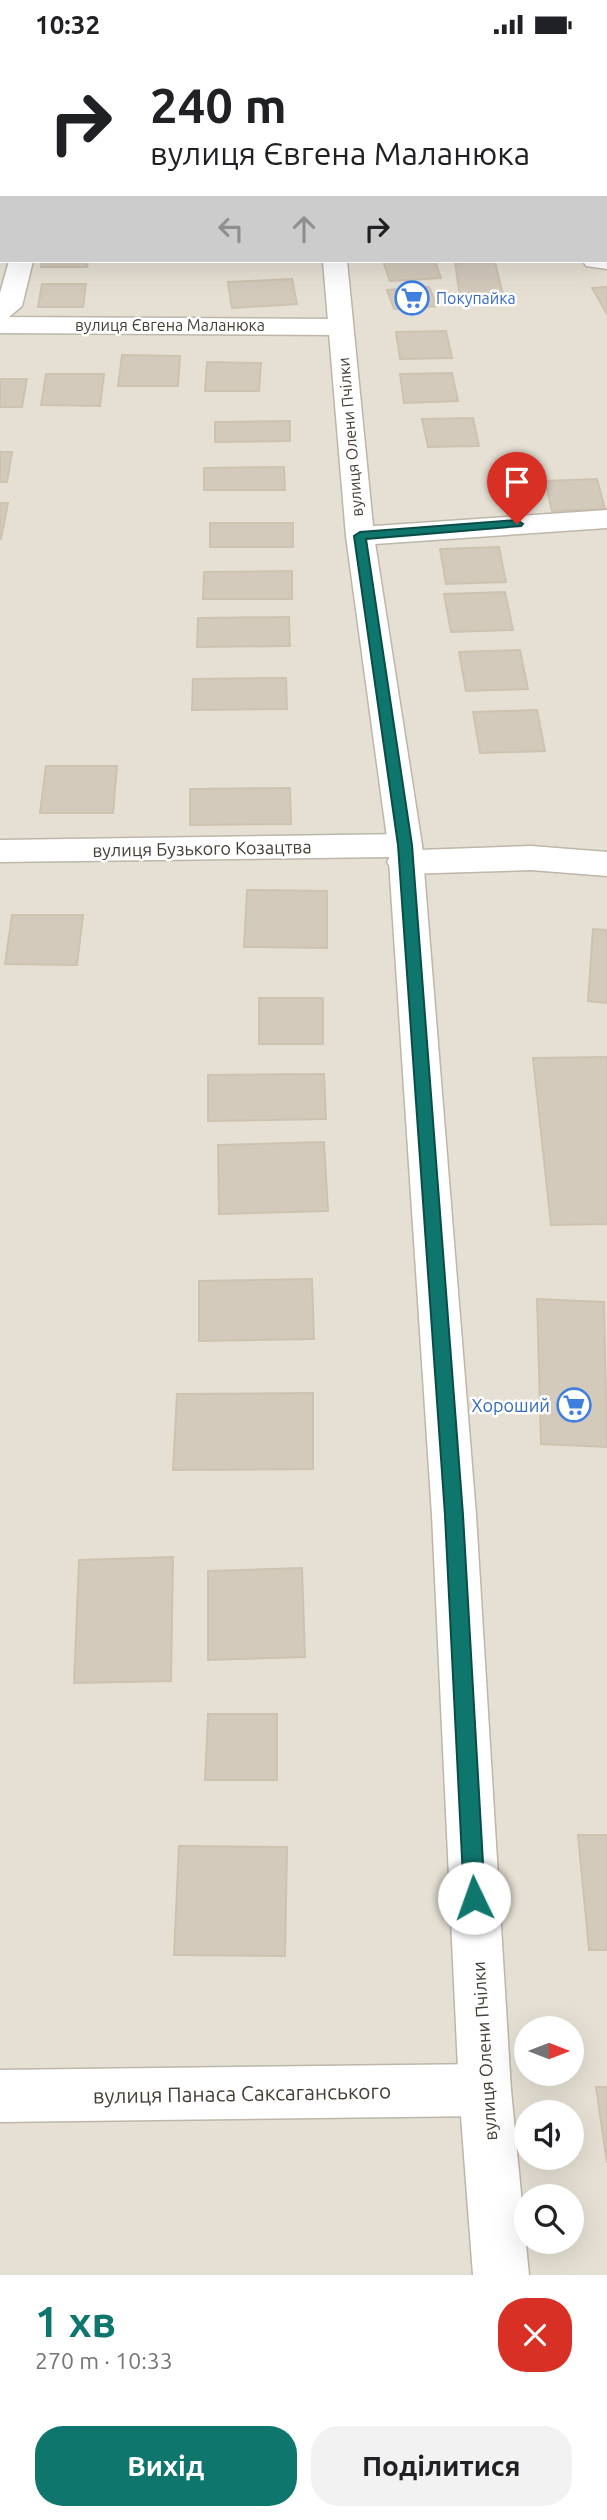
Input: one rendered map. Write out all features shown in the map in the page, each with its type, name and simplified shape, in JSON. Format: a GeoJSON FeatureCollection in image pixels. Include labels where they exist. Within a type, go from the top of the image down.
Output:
{"type":"FeatureCollection","features":[{"type":"Feature","properties":{"kind":"street"},"geometry":{"type":"LineString","coordinates":[[0,312],[9,306],[20,263]]}},
{"type":"Feature","properties":{"kind":"street","name":"вулиця Олени Пчілки"},"geometry":{"type":"LineString","coordinates":[[335,263],[360,536],[404,854],[454,1515],[485,2090],[501,2275]]}},
{"type":"Feature","properties":{"kind":"street","name":"вулиця Євгена Маланюка"},"geometry":{"type":"LineString","coordinates":[[0,325],[340,327]]}},
{"type":"Feature","properties":{"kind":"street"},"geometry":{"type":"LineString","coordinates":[[360,536],[607,519]]}},
{"type":"Feature","properties":{"kind":"street","name":"вулиця Бузького Козацтва"},"geometry":{"type":"LineString","coordinates":[[0,851],[404,854]]}},
{"type":"Feature","properties":{"kind":"street"},"geometry":{"type":"LineString","coordinates":[[404,854],[531,858],[607,864]]}},
{"type":"Feature","properties":{"kind":"street","name":"вулиця Панаса Саксаганського"},"geometry":{"type":"LineString","coordinates":[[0,2096],[485,2090]]}},
{"type":"Feature","properties":{"kind":"shaded area"},"geometry":{"type":"Polygon","coordinates":[[[0,263],[607,263],[607,2275],[0,2275],[0,263]]]}},
{"type":"Feature","properties":{"kind":"building"},"geometry":{"type":"Polygon","coordinates":[[[42,263],[88,263],[87,267],[41,267],[42,263]]]}},
{"type":"Feature","properties":{"kind":"building"},"geometry":{"type":"Polygon","coordinates":[[[384,263],[436,263],[441,278],[390,281],[384,263]]]}},
{"type":"Feature","properties":{"kind":"building"},"geometry":{"type":"Polygon","coordinates":[[[455,263],[495,263],[503,295],[460,296],[455,263]]]}},
{"type":"Feature","properties":{"kind":"building"},"geometry":{"type":"Polygon","coordinates":[[[292,279],[297,304],[232,308],[228,282],[292,279]]]}},
{"type":"Feature","properties":{"kind":"building"},"geometry":{"type":"Polygon","coordinates":[[[42,284],[86,284],[83,307],[38,307],[42,284]]]}},
{"type":"Feature","properties":{"kind":"building","name":"Покупайка"},"geometry":{"type":"Polygon","coordinates":[[[429,287],[437,306],[394,309],[387,290],[429,287]]]}},
{"type":"Feature","properties":{"kind":"building"},"geometry":{"type":"Polygon","coordinates":[[[607,287],[607,314],[592,288],[607,287]]]}},
{"type":"Feature","properties":{"kind":"building"},"geometry":{"type":"Polygon","coordinates":[[[446,331],[452,358],[400,359],[396,332],[446,331]]]}},
{"type":"Feature","properties":{"kind":"building"},"geometry":{"type":"Polygon","coordinates":[[[122,355],[180,356],[178,386],[118,386],[122,355]]]}},
{"type":"Feature","properties":{"kind":"building"},"geometry":{"type":"Polygon","coordinates":[[[207,362],[261,363],[259,391],[205,391],[207,362]]]}},
{"type":"Feature","properties":{"kind":"building"},"geometry":{"type":"Polygon","coordinates":[[[452,373],[458,401],[404,403],[400,374],[452,373]]]}},
{"type":"Feature","properties":{"kind":"building"},"geometry":{"type":"Polygon","coordinates":[[[46,374],[104,374],[100,406],[41,405],[46,374]]]}},
{"type":"Feature","properties":{"kind":"building"},"geometry":{"type":"Polygon","coordinates":[[[0,379],[27,379],[22,407],[0,407],[0,379]]]}},
{"type":"Feature","properties":{"kind":"building"},"geometry":{"type":"Polygon","coordinates":[[[473,418],[479,446],[428,447],[422,419],[473,418]]]}},
{"type":"Feature","properties":{"kind":"building"},"geometry":{"type":"Polygon","coordinates":[[[290,421],[290,441],[215,442],[215,422],[290,421]]]}},
{"type":"Feature","properties":{"kind":"building"},"geometry":{"type":"Polygon","coordinates":[[[0,452],[12,452],[7,482],[0,482],[0,452]]]}},
{"type":"Feature","properties":{"kind":"building"},"geometry":{"type":"Polygon","coordinates":[[[284,467],[285,490],[204,490],[204,468],[284,467]]]}},
{"type":"Feature","properties":{"kind":"building"},"geometry":{"type":"Polygon","coordinates":[[[597,479],[605,509],[552,511],[545,481],[597,479]]]}},
{"type":"Feature","properties":{"kind":"building"},"geometry":{"type":"Polygon","coordinates":[[[0,503],[8,503],[1,539],[0,539],[0,503]]]}},
{"type":"Feature","properties":{"kind":"building"},"geometry":{"type":"Polygon","coordinates":[[[210,523],[293,523],[293,547],[210,547],[210,523]]]}},
{"type":"Feature","properties":{"kind":"building"},"geometry":{"type":"Polygon","coordinates":[[[499,547],[506,582],[446,584],[440,549],[499,547]]]}},
{"type":"Feature","properties":{"kind":"building"},"geometry":{"type":"Polygon","coordinates":[[[292,571],[292,599],[203,599],[204,572],[292,571]]]}},
{"type":"Feature","properties":{"kind":"building"},"geometry":{"type":"Polygon","coordinates":[[[505,592],[513,630],[451,632],[444,594],[505,592]]]}},
{"type":"Feature","properties":{"kind":"building"},"geometry":{"type":"Polygon","coordinates":[[[289,617],[290,646],[197,647],[198,618],[289,617]]]}},
{"type":"Feature","properties":{"kind":"building"},"geometry":{"type":"Polygon","coordinates":[[[520,650],[528,689],[466,691],[459,652],[520,650]]]}},
{"type":"Feature","properties":{"kind":"building"},"geometry":{"type":"Polygon","coordinates":[[[286,678],[287,709],[192,710],[193,679],[286,678]]]}},
{"type":"Feature","properties":{"kind":"building"},"geometry":{"type":"Polygon","coordinates":[[[537,710],[545,751],[480,753],[473,712],[537,710]]]}},
{"type":"Feature","properties":{"kind":"building"},"geometry":{"type":"Polygon","coordinates":[[[46,766],[117,766],[113,813],[40,813],[46,766]]]}},
{"type":"Feature","properties":{"kind":"building"},"geometry":{"type":"Polygon","coordinates":[[[290,788],[291,824],[190,825],[190,789],[290,788]]]}},
{"type":"Feature","properties":{"kind":"building"},"geometry":{"type":"Polygon","coordinates":[[[247,890],[327,891],[327,948],[244,947],[247,890]]]}},
{"type":"Feature","properties":{"kind":"building"},"geometry":{"type":"Polygon","coordinates":[[[12,915],[83,915],[77,965],[5,964],[12,915]]]}},
{"type":"Feature","properties":{"kind":"building"},"geometry":{"type":"Polygon","coordinates":[[[593,929],[607,930],[607,1003],[588,1001],[593,929]]]}},
{"type":"Feature","properties":{"kind":"building"},"geometry":{"type":"Polygon","coordinates":[[[259,998],[323,998],[323,1044],[259,1044],[259,998]]]}},
{"type":"Feature","properties":{"kind":"building"},"geometry":{"type":"Polygon","coordinates":[[[607,1057],[607,1224],[551,1225],[533,1058],[607,1057]]]}},
{"type":"Feature","properties":{"kind":"building"},"geometry":{"type":"Polygon","coordinates":[[[324,1074],[326,1119],[208,1121],[208,1075],[324,1074]]]}},
{"type":"Feature","properties":{"kind":"building"},"geometry":{"type":"Polygon","coordinates":[[[324,1142],[328,1211],[219,1214],[218,1145],[324,1142]]]}},
{"type":"Feature","properties":{"kind":"building"},"geometry":{"type":"Polygon","coordinates":[[[312,1279],[314,1339],[199,1341],[199,1281],[312,1279]]]}},
{"type":"Feature","properties":{"kind":"building","name":"Хороший"},"geometry":{"type":"Polygon","coordinates":[[[537,1299],[604,1302],[607,1447],[541,1444],[537,1299]]]}},
{"type":"Feature","properties":{"kind":"building"},"geometry":{"type":"Polygon","coordinates":[[[313,1393],[313,1469],[173,1470],[177,1394],[313,1393]]]}},
{"type":"Feature","properties":{"kind":"building"},"geometry":{"type":"Polygon","coordinates":[[[173,1557],[171,1681],[74,1683],[79,1560],[173,1557]]]}},
{"type":"Feature","properties":{"kind":"building"},"geometry":{"type":"Polygon","coordinates":[[[302,1568],[305,1657],[208,1660],[208,1571],[302,1568]]]}},
{"type":"Feature","properties":{"kind":"building"},"geometry":{"type":"Polygon","coordinates":[[[208,1714],[277,1714],[277,1780],[205,1780],[208,1714]]]}},
{"type":"Feature","properties":{"kind":"building"},"geometry":{"type":"Polygon","coordinates":[[[578,1835],[607,1835],[607,1950],[589,1950],[578,1835]]]}},
{"type":"Feature","properties":{"kind":"building"},"geometry":{"type":"Polygon","coordinates":[[[179,1846],[287,1847],[285,1956],[174,1955],[179,1846]]]}},
{"type":"Feature","properties":{"kind":"building"},"geometry":{"type":"Polygon","coordinates":[[[596,2087],[607,2087],[607,2163],[596,2087]]]}},
{"type":"Feature","properties":{"kind":"place","name":"Покупайка"},"geometry":{"type":"Point","coordinates":[412,298]}},
{"type":"Feature","properties":{"kind":"place","name":"Хороший"},"geometry":{"type":"Point","coordinates":[574,1405]}},
{"type":"Feature","properties":{"kind":"route"},"geometry":{"type":"LineString","coordinates":[[474,1898],[454,1515],[404,862],[405,845],[360,536],[517,524]]}}]}
